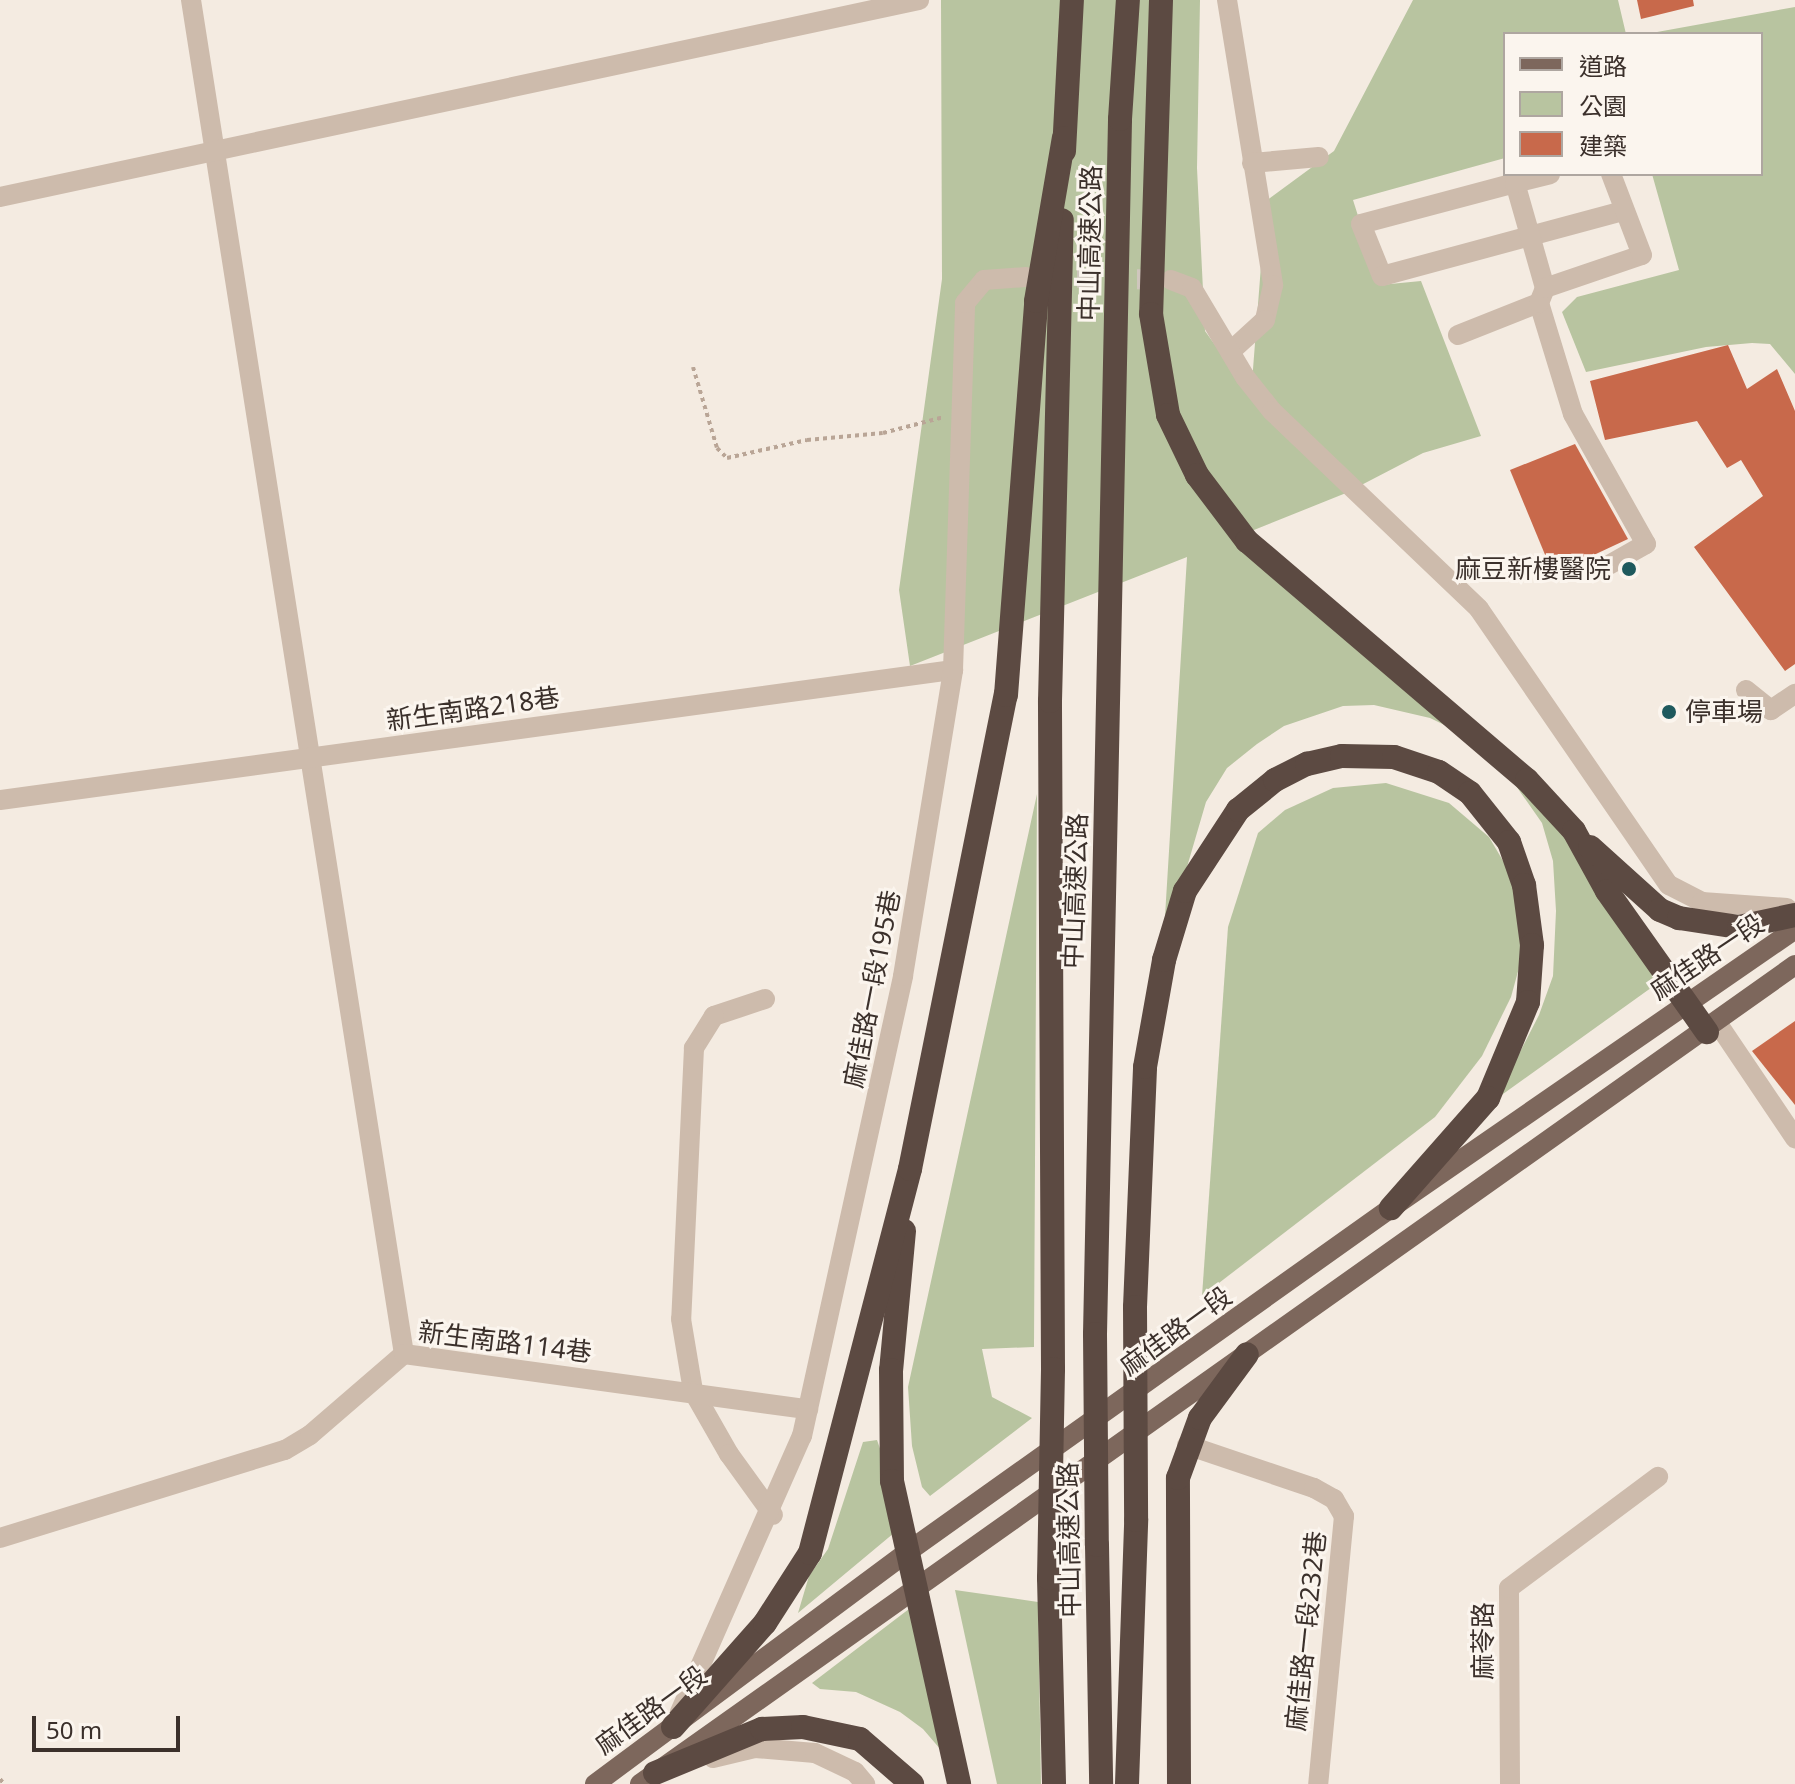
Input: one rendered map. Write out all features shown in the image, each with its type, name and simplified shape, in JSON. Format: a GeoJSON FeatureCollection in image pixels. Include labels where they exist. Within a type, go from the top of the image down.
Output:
{"type":"FeatureCollection","features":[{"type":"Feature","properties":{"kind":"highway","name":"中山高速公路"},"geometry":{"type":"LineString","coordinates":[[1054,1784],[1049,1578],[1053,1369],[1050,701],[1064,138],[1072,0]]}},
{"type":"Feature","properties":{"kind":"highway","name":"中山高速公路"},"geometry":{"type":"LineString","coordinates":[[1101,1784],[1095,1334],[1120,134],[1128,0]]}},
{"type":"Feature","properties":{"kind":"highway"},"geometry":{"type":"LineString","coordinates":[[1161,0],[1151,314],[1168,415],[1197,475],[1247,541],[1527,780],[1574,831],[1660,910],[1679,918],[1739,927],[1795,915]]}},
{"type":"Feature","properties":{"kind":"highway"},"geometry":{"type":"LineString","coordinates":[[673,1727],[765,1623],[810,1553],[910,1169],[1006,695],[1036,301],[1064,138]]}},
{"type":"Feature","properties":{"kind":"highway"},"geometry":{"type":"LineString","coordinates":[[1127,1784],[1136,1520],[1135,1307],[1145,1067],[1164,960],[1185,891],[1238,810],[1275,780],[1307,764],[1342,756],[1394,757],[1439,772],[1470,793],[1509,842],[1524,885],[1532,945],[1528,1002],[1488,1098],[1391,1208]]}},
{"type":"Feature","properties":{"kind":"highway"},"geometry":{"type":"LineString","coordinates":[[1574,831],[1607,891],[1685,1002],[1712,1028]]}},
{"type":"Feature","properties":{"kind":"highway"},"geometry":{"type":"LineString","coordinates":[[910,1169],[889,1419],[892,1481],[959,1784]]}},
{"type":"Feature","properties":{"kind":"highway"},"geometry":{"type":"LineString","coordinates":[[1179,1784],[1178,1478],[1187,1445],[1200,1418],[1247,1354]]}},
{"type":"Feature","properties":{"kind":"highway"},"geometry":{"type":"LineString","coordinates":[[647,1779],[762,1729],[803,1727],[860,1739],[912,1784]]}},
{"type":"Feature","properties":{"kind":"main road","name":"麻佳路一段"},"geometry":{"type":"LineString","coordinates":[[595,1784],[906,1553],[1391,1208],[1685,1002],[1795,929]]}},
{"type":"Feature","properties":{"kind":"main road","name":"麻佳路一段"},"geometry":{"type":"LineString","coordinates":[[647,1779],[916,1585],[1712,1028],[1795,965]]}},
{"type":"Feature","properties":{"kind":"street"},"geometry":{"type":"LineString","coordinates":[[191,0],[404,1354]]}},
{"type":"Feature","properties":{"kind":"street"},"geometry":{"type":"LineString","coordinates":[[0,197],[216,155],[919,0]]}},
{"type":"Feature","properties":{"kind":"street"},"geometry":{"type":"LineString","coordinates":[[1227,0],[1273,297],[1258,330],[1230,352]]}},
{"type":"Feature","properties":{"kind":"street"},"geometry":{"type":"LineString","coordinates":[[1252,163],[1319,157]]}},
{"type":"Feature","properties":{"kind":"street"},"geometry":{"type":"LineString","coordinates":[[1542,176],[1361,224],[1382,276],[1623,211]]}},
{"type":"Feature","properties":{"kind":"street"},"geometry":{"type":"LineString","coordinates":[[1458,335],[1642,255],[1612,176]]}},
{"type":"Feature","properties":{"kind":"street"},"geometry":{"type":"LineString","coordinates":[[1515,183],[1532,236],[1542,296],[1573,414],[1646,544],[1607,566]]}},
{"type":"Feature","properties":{"kind":"street","name":"麻佳路一段195巷"},"geometry":{"type":"LineString","coordinates":[[673,1727],[792,1460],[808,1409],[903,976],[953,670],[968,295],[984,280],[1026,277]]}},
{"type":"Feature","properties":{"kind":"street"},"geometry":{"type":"LineString","coordinates":[[1171,280],[1192,288],[1230,352],[1272,411],[1479,609],[1669,885],[1702,902],[1772,911],[1795,906]]}},
{"type":"Feature","properties":{"kind":"street","name":"新生南路218巷"},"geometry":{"type":"LineString","coordinates":[[0,800],[953,670]]}},
{"type":"Feature","properties":{"kind":"street"},"geometry":{"type":"LineString","coordinates":[[1746,690],[1771,710],[1795,694]]}},
{"type":"Feature","properties":{"kind":"street"},"geometry":{"type":"LineString","coordinates":[[765,999],[714,1016],[694,1048],[681,1319],[693,1391],[729,1454],[773,1515]]}},
{"type":"Feature","properties":{"kind":"street"},"geometry":{"type":"LineString","coordinates":[[1712,1028],[1795,1138]]}},
{"type":"Feature","properties":{"kind":"street","name":"新生南路114巷"},"geometry":{"type":"LineString","coordinates":[[0,1538],[285,1450],[310,1435],[404,1354],[808,1409]]}},
{"type":"Feature","properties":{"kind":"street","name":"麻佳路一段232巷"},"geometry":{"type":"LineString","coordinates":[[1187,1445],[1314,1488],[1334,1499],[1344,1516],[1318,1784]]}},
{"type":"Feature","properties":{"kind":"street","name":"麻苓路"},"geometry":{"type":"LineString","coordinates":[[1510,1784],[1509,1588],[1658,1477]]}},
{"type":"Feature","properties":{"kind":"street"},"geometry":{"type":"LineString","coordinates":[[647,1779],[755,1748],[815,1753],[855,1772],[865,1784]]}},
{"type":"Feature","properties":{"kind":"path"},"geometry":{"type":"LineString","coordinates":[[693,367],[717,448],[731,459],[807,440],[883,433],[961,412]]}},
{"type":"Feature","properties":{"kind":"path"},"geometry":{"type":"LineString","coordinates":[[0,1779],[4,1784]]}},
{"type":"Feature","properties":{"kind":"green space"},"geometry":{"type":"Polygon","coordinates":[[[941,0],[1200,0],[1197,168],[1205,331],[1251,395],[1266,201],[1334,151],[1413,0],[1618,0],[1626,32],[1503,32],[1503,159],[1353,200],[1380,285],[1421,281],[1481,436],[1423,453],[1346,493],[1244,534],[1499,745],[1669,975],[1457,1127],[1520,1052],[1539,1015],[1553,976],[1556,911],[1553,861],[1542,823],[1507,773],[1463,734],[1430,718],[1374,705],[1343,706],[1284,726],[1227,768],[1206,802],[1163,949],[1187,557],[910,666],[899,590],[942,279],[941,0]]]}},
{"type":"Feature","properties":{"kind":"green space"},"geometry":{"type":"Polygon","coordinates":[[[1795,7],[1795,374],[1770,344],[1752,343],[1706,347],[1586,372],[1562,312],[1577,297],[1679,270],[1653,176],[1763,176],[1763,32],[1657,32],[1795,7]]]}},
{"type":"Feature","properties":{"kind":"green space"},"geometry":{"type":"Polygon","coordinates":[[[1386,783],[1449,803],[1489,837],[1516,883],[1525,946],[1511,997],[1482,1056],[1435,1117],[1202,1296],[1228,927],[1258,833],[1285,810],[1333,788],[1386,783]]]}},
{"type":"Feature","properties":{"kind":"green space"},"geometry":{"type":"Polygon","coordinates":[[[1037,794],[1034,1347],[982,1349],[992,1397],[1032,1418],[930,1496],[922,1487],[912,1446],[908,1387],[1037,794]]]}},
{"type":"Feature","properties":{"kind":"green space"},"geometry":{"type":"Polygon","coordinates":[[[877,1440],[906,1523],[798,1613],[809,1576],[828,1549],[863,1442],[877,1440]]]}},
{"type":"Feature","properties":{"kind":"green space"},"geometry":{"type":"Polygon","coordinates":[[[955,1590],[1038,1602],[1041,1784],[997,1784],[955,1590]]]}},
{"type":"Feature","properties":{"kind":"green space"},"geometry":{"type":"Polygon","coordinates":[[[926,1596],[965,1778],[923,1729],[900,1712],[856,1692],[820,1689],[812,1683],[926,1596]]]}},
{"type":"Feature","properties":{"kind":"building"},"geometry":{"type":"Polygon","coordinates":[[[1637,0],[1693,0],[1694,6],[1641,19],[1637,0]]]}},
{"type":"Feature","properties":{"kind":"building"},"geometry":{"type":"Polygon","coordinates":[[[1728,345],[1747,389],[1777,369],[1795,411],[1795,664],[1785,671],[1694,547],[1763,496],[1741,460],[1727,468],[1697,421],[1605,440],[1590,381],[1728,345]]]}},
{"type":"Feature","properties":{"kind":"building"},"geometry":{"type":"Polygon","coordinates":[[[1575,444],[1628,539],[1553,574],[1510,470],[1575,444]]]}},
{"type":"Feature","properties":{"kind":"building"},"geometry":{"type":"Polygon","coordinates":[[[1795,1021],[1795,1105],[1752,1051],[1795,1021]]]}},
{"type":"Feature","properties":{"kind":"tunnel"},"geometry":{"type":"LineString","coordinates":[[1047,277],[1167,280]]}},
{"type":"Feature","properties":{"kind":"place","name":"麻豆新樓醫院"},"geometry":{"type":"Point","coordinates":[1629,569]}},
{"type":"Feature","properties":{"kind":"place","name":"停車場"},"geometry":{"type":"Point","coordinates":[1669,712]}}]}
